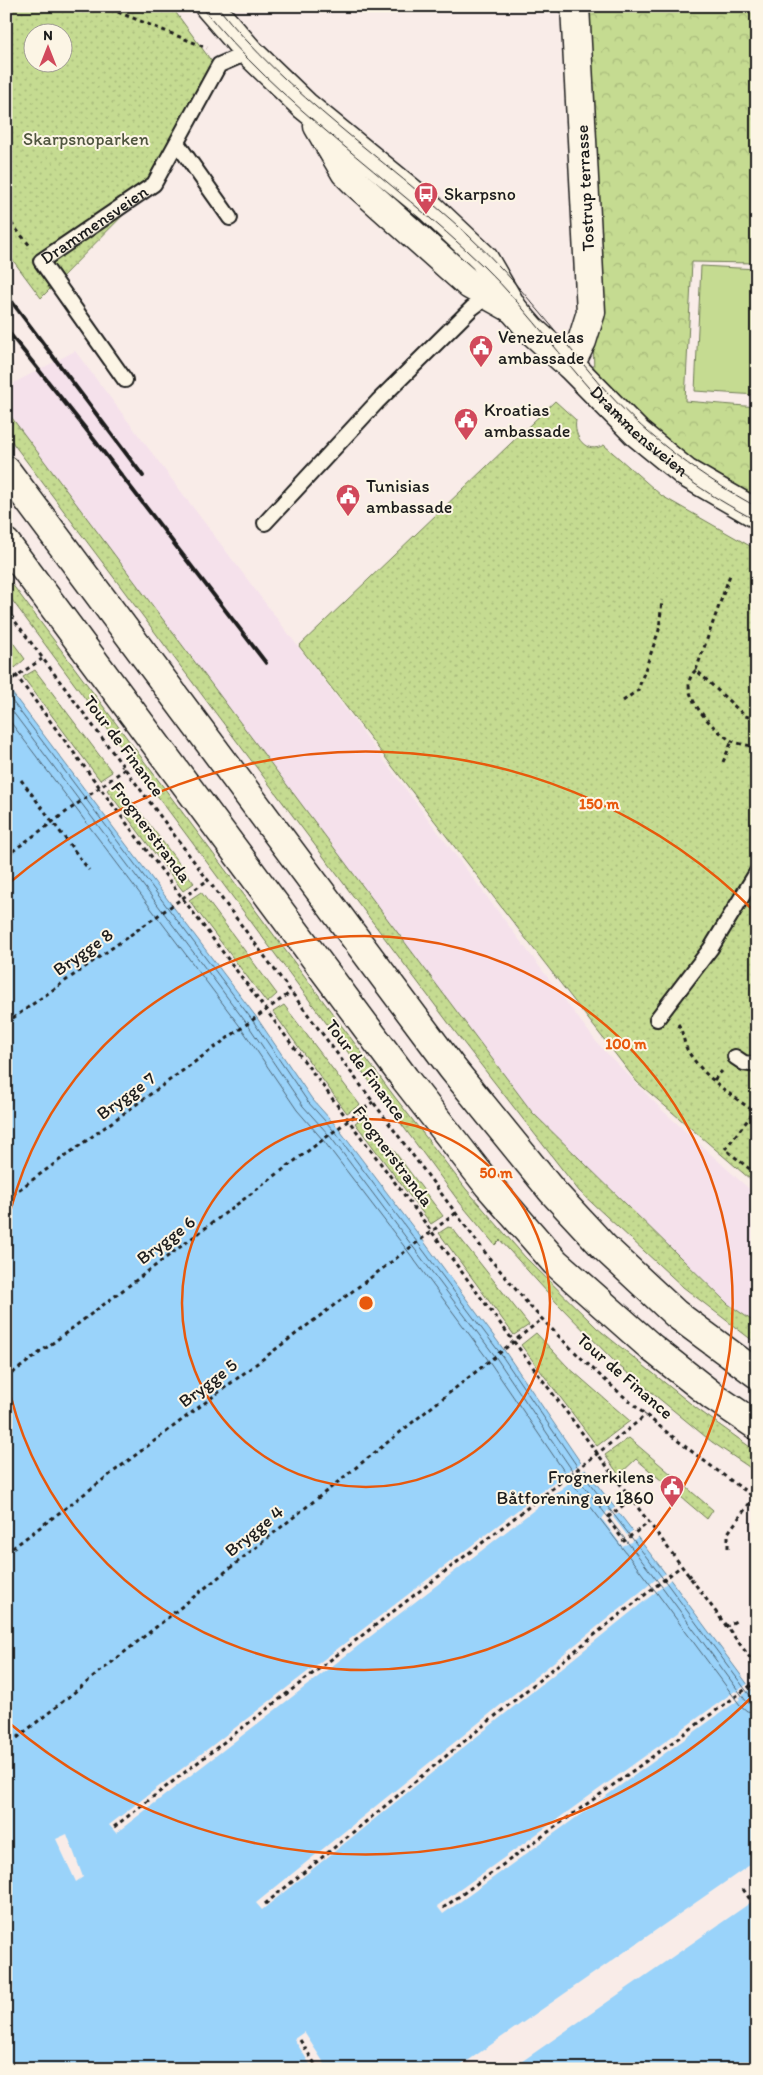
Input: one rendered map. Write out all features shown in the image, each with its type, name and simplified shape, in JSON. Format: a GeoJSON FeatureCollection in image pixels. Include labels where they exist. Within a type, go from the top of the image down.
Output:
{"type":"FeatureCollection","features":[{"type":"Feature","properties":{"kind":"main road","name":"Drammensveien"},"geometry":{"type":"LineString","coordinates":[[209,6],[249,52],[305,106],[345,172],[351,178],[470,285],[494,290],[531,330],[570,365],[636,433],[662,455],[686,473],[757,514]]}},
{"type":"Feature","properties":{"kind":"main road","name":"Tostrup terrasse"},"geometry":{"type":"LineString","coordinates":[[570,365],[582,342],[591,312],[575,6]]}},
{"type":"Feature","properties":{"kind":"main road"},"geometry":{"type":"LineString","coordinates":[[6,470],[446,1060],[552,1191],[604,1247],[676,1314],[757,1374]]}},
{"type":"Feature","properties":{"kind":"main road"},"geometry":{"type":"LineString","coordinates":[[6,543],[405,1079],[488,1186],[555,1262],[652,1348],[714,1397],[757,1426]]}},
{"type":"Feature","properties":{"kind":"lane","name":"Drammensveien"},"geometry":{"type":"LineString","coordinates":[[125,380],[41,261],[154,184],[219,64],[249,52]]}},
{"type":"Feature","properties":{"kind":"lane"},"geometry":{"type":"LineString","coordinates":[[176,143],[230,218]]}},
{"type":"Feature","properties":{"kind":"lane"},"geometry":{"type":"LineString","coordinates":[[265,523],[378,401],[472,308],[494,290]]}},
{"type":"Feature","properties":{"kind":"lane"},"geometry":{"type":"LineString","coordinates":[[660,1015],[711,948],[757,872]]}},
{"type":"Feature","properties":{"kind":"lane"},"geometry":{"type":"LineString","coordinates":[[735,1057],[744,1063],[757,1066]]}},
{"type":"Feature","properties":{"kind":"path"},"geometry":{"type":"LineString","coordinates":[[103,6],[207,48]]}},
{"type":"Feature","properties":{"kind":"path"},"geometry":{"type":"LineString","coordinates":[[6,216],[41,261]]}},
{"type":"Feature","properties":{"kind":"path"},"geometry":{"type":"LineString","coordinates":[[730,576],[696,670],[690,675],[688,683],[691,697],[709,721],[732,741],[757,747]]}},
{"type":"Feature","properties":{"kind":"path"},"geometry":{"type":"LineString","coordinates":[[623,701],[638,690],[659,630],[662,600]]}},
{"type":"Feature","properties":{"kind":"path","name":"Tour de Finance"},"geometry":{"type":"LineString","coordinates":[[6,609],[490,1259],[542,1319],[595,1372],[645,1414],[755,1498]]}},
{"type":"Feature","properties":{"kind":"path"},"geometry":{"type":"LineString","coordinates":[[6,684],[42,658]]}},
{"type":"Feature","properties":{"kind":"path","name":"Frognerstranda"},"geometry":{"type":"LineString","coordinates":[[6,662],[432,1231],[680,1567],[757,1667]]}},
{"type":"Feature","properties":{"kind":"path"},"geometry":{"type":"LineString","coordinates":[[696,670],[745,716],[757,720]]}},
{"type":"Feature","properties":{"kind":"path"},"geometry":{"type":"LineString","coordinates":[[723,762],[732,741]]}},
{"type":"Feature","properties":{"kind":"path"},"geometry":{"type":"LineString","coordinates":[[6,856],[124,769]]}},
{"type":"Feature","properties":{"kind":"path"},"geometry":{"type":"LineString","coordinates":[[21,780],[89,870]]}},
{"type":"Feature","properties":{"kind":"path","name":"Brygge 8"},"geometry":{"type":"LineString","coordinates":[[6,1023],[208,880]]}},
{"type":"Feature","properties":{"kind":"path","name":"Brygge 7"},"geometry":{"type":"LineString","coordinates":[[6,1199],[291,992]]}},
{"type":"Feature","properties":{"kind":"path"},"geometry":{"type":"LineString","coordinates":[[660,1015],[681,1027],[688,1051],[700,1068],[721,1087],[756,1109],[725,1149],[757,1175]]}},
{"type":"Feature","properties":{"kind":"path","name":"Brygge 6"},"geometry":{"type":"LineString","coordinates":[[6,1378],[373,1102]]}},
{"type":"Feature","properties":{"kind":"path","name":"Brygge 5"},"geometry":{"type":"LineString","coordinates":[[6,1554],[456,1213]]}},
{"type":"Feature","properties":{"kind":"path","name":"Brygge 4"},"geometry":{"type":"LineString","coordinates":[[17,1738],[542,1319]]}},
{"type":"Feature","properties":{"kind":"path"},"geometry":{"type":"LineString","coordinates":[[114,1827],[640,1420],[645,1414]]}},
{"type":"Feature","properties":{"kind":"path"},"geometry":{"type":"LineString","coordinates":[[728,1548],[728,1533],[755,1498]]}},
{"type":"Feature","properties":{"kind":"path"},"geometry":{"type":"LineString","coordinates":[[630,1500],[607,1518],[624,1541],[648,1523]]}},
{"type":"Feature","properties":{"kind":"path"},"geometry":{"type":"LineString","coordinates":[[265,1904],[590,1638],[680,1567]]}},
{"type":"Feature","properties":{"kind":"path"},"geometry":{"type":"LineString","coordinates":[[688,1577],[694,1573]]}},
{"type":"Feature","properties":{"kind":"path"},"geometry":{"type":"LineString","coordinates":[[726,1627],[736,1621]]}},
{"type":"Feature","properties":{"kind":"path"},"geometry":{"type":"LineString","coordinates":[[443,1908],[757,1681]]}},
{"type":"Feature","properties":{"kind":"path"},"geometry":{"type":"LineString","coordinates":[[743,1889],[757,1910]]}},
{"type":"Feature","properties":{"kind":"path"},"geometry":{"type":"LineString","coordinates":[[300,2040],[318,2069]]}},
{"type":"Feature","properties":{"kind":"shaded area"},"geometry":{"type":"Polygon","coordinates":[[[75,351],[598,1044],[661,1109],[757,1196],[757,1324],[728,1304],[532,1112],[6,410],[6,387],[75,351]]]}},
{"type":"Feature","properties":{"kind":"green space","name":"Skarpsnoparken"},"geometry":{"type":"Polygon","coordinates":[[[6,6],[171,6],[215,66],[154,184],[41,298],[6,251],[6,6]]]}},
{"type":"Feature","properties":{"kind":"green space"},"geometry":{"type":"Polygon","coordinates":[[[588,6],[746,6],[757,13],[755,263],[692,262],[685,401],[757,407],[757,505],[661,446],[594,381],[588,6]]]}},
{"type":"Feature","properties":{"kind":"green space"},"geometry":{"type":"Polygon","coordinates":[[[701,266],[757,269],[757,395],[695,391],[701,266]]]}},
{"type":"Feature","properties":{"kind":"green space"},"geometry":{"type":"Polygon","coordinates":[[[555,401],[576,420],[579,438],[586,446],[592,448],[604,445],[662,496],[757,550],[757,1185],[637,1082],[299,646],[555,401]]]}},
{"type":"Feature","properties":{"kind":"green space"},"geometry":{"type":"Polygon","coordinates":[[[6,410],[532,1112],[728,1304],[757,1324],[757,1344],[683,1287],[579,1191],[456,1033],[6,434],[6,410]]]}},
{"type":"Feature","properties":{"kind":"green space"},"geometry":{"type":"Polygon","coordinates":[[[6,576],[394,1096],[466,1189],[525,1257],[597,1328],[696,1408],[757,1452],[756,1479],[749,1467],[712,1442],[618,1365],[557,1303],[500,1240],[495,1245],[460,1203],[6,592],[6,576]]]}},
{"type":"Feature","properties":{"kind":"green space"},"geometry":{"type":"Polygon","coordinates":[[[6,633],[25,659],[15,668],[6,656],[6,633]]]}},
{"type":"Feature","properties":{"kind":"green space"},"geometry":{"type":"Polygon","coordinates":[[[35,670],[112,772],[100,780],[23,677],[35,670]]]}},
{"type":"Feature","properties":{"kind":"green space"},"geometry":{"type":"Polygon","coordinates":[[[117,782],[194,883],[183,891],[107,790],[117,782]]]}},
{"type":"Feature","properties":{"kind":"green space"},"geometry":{"type":"Polygon","coordinates":[[[201,892],[277,994],[267,1003],[189,900],[201,892]]]}},
{"type":"Feature","properties":{"kind":"green space"},"geometry":{"type":"Polygon","coordinates":[[[284,1005],[360,1105],[347,1113],[273,1012],[284,1005]]]}},
{"type":"Feature","properties":{"kind":"green space"},"geometry":{"type":"Polygon","coordinates":[[[367,1115],[443,1216],[431,1224],[355,1123],[367,1115]]]}},
{"type":"Feature","properties":{"kind":"green space"},"geometry":{"type":"Polygon","coordinates":[[[448,1227],[452,1228],[529,1325],[514,1335],[439,1233],[448,1227]]]}},
{"type":"Feature","properties":{"kind":"green space"},"geometry":{"type":"Polygon","coordinates":[[[536,1333],[567,1366],[630,1421],[597,1446],[521,1345],[536,1333]]]}},
{"type":"Feature","properties":{"kind":"green space"},"geometry":{"type":"Polygon","coordinates":[[[629,1438],[713,1510],[707,1519],[636,1459],[619,1475],[605,1455],[629,1438]]]}},
{"type":"Feature","properties":{"kind":"water"},"geometry":{"type":"Polygon","coordinates":[[[6,685],[257,1018],[312,1099],[338,1128],[422,1239],[504,1350],[585,1469],[757,1697],[757,2069],[6,2069],[6,685]]]}},
{"type":"Feature","properties":{"kind":"pier"},"geometry":{"type":"Polygon","coordinates":[[[583,1461],[587,1467],[578,1476],[116,1833],[109,1825],[572,1468],[583,1461]]]}},
{"type":"Feature","properties":{"kind":"pier"},"geometry":{"type":"Polygon","coordinates":[[[617,1506],[621,1511],[613,1517],[627,1535],[635,1529],[639,1535],[632,1542],[622,1546],[602,1519],[608,1510],[609,1512],[617,1506]]]}},
{"type":"Feature","properties":{"kind":"pier"},"geometry":{"type":"Polygon","coordinates":[[[668,1572],[672,1578],[662,1587],[262,1910],[256,1903],[655,1580],[668,1572]]]}},
{"type":"Feature","properties":{"kind":"pier"},"geometry":{"type":"Polygon","coordinates":[[[749,1683],[753,1687],[740,1699],[443,1914],[437,1906],[735,1691],[749,1683]]]}},
{"type":"Feature","properties":{"kind":"pier"},"geometry":{"type":"Polygon","coordinates":[[[67,1834],[83,1877],[76,1882],[56,1839],[67,1834]]]}},
{"type":"Feature","properties":{"kind":"pier"},"geometry":{"type":"Polygon","coordinates":[[[757,1860],[757,1898],[754,1900],[757,1905],[757,1913],[750,1903],[511,2069],[456,2069],[757,1860]]]}},
{"type":"Feature","properties":{"kind":"pier"},"geometry":{"type":"Polygon","coordinates":[[[304,2032],[328,2069],[313,2069],[294,2039],[304,2032]]]}},
{"type":"Feature","properties":{"kind":"tram line"},"geometry":{"type":"LineString","coordinates":[[201,6],[232,43],[266,77],[482,265],[518,303],[600,401],[649,450],[719,500],[757,521]]}},
{"type":"Feature","properties":{"kind":"tram line"},"geometry":{"type":"LineString","coordinates":[[217,6],[245,39],[305,98],[436,207],[487,253],[624,410],[660,442],[697,470],[757,507]]}},
{"type":"Feature","properties":{"kind":"railway"},"geometry":{"type":"LineString","coordinates":[[6,294],[143,476]]}},
{"type":"Feature","properties":{"kind":"railway"},"geometry":{"type":"LineString","coordinates":[[6,329],[85,428],[266,663]]}},
{"type":"Feature","properties":{"kind":"place","name":"Skarpsno"},"geometry":{"type":"Point","coordinates":[426,215]}},
{"type":"Feature","properties":{"kind":"place","name":"Venezuelas ambassade"},"geometry":{"type":"Point","coordinates":[481,368]}},
{"type":"Feature","properties":{"kind":"place","name":"Kroatias ambassade"},"geometry":{"type":"Point","coordinates":[466,441]}},
{"type":"Feature","properties":{"kind":"place","name":"Tunisias ambassade"},"geometry":{"type":"Point","coordinates":[348,517]}},
{"type":"Feature","properties":{"kind":"place","name":"Frognerkilens Båtforening av 1860"},"geometry":{"type":"Point","coordinates":[672,1508]}}]}
